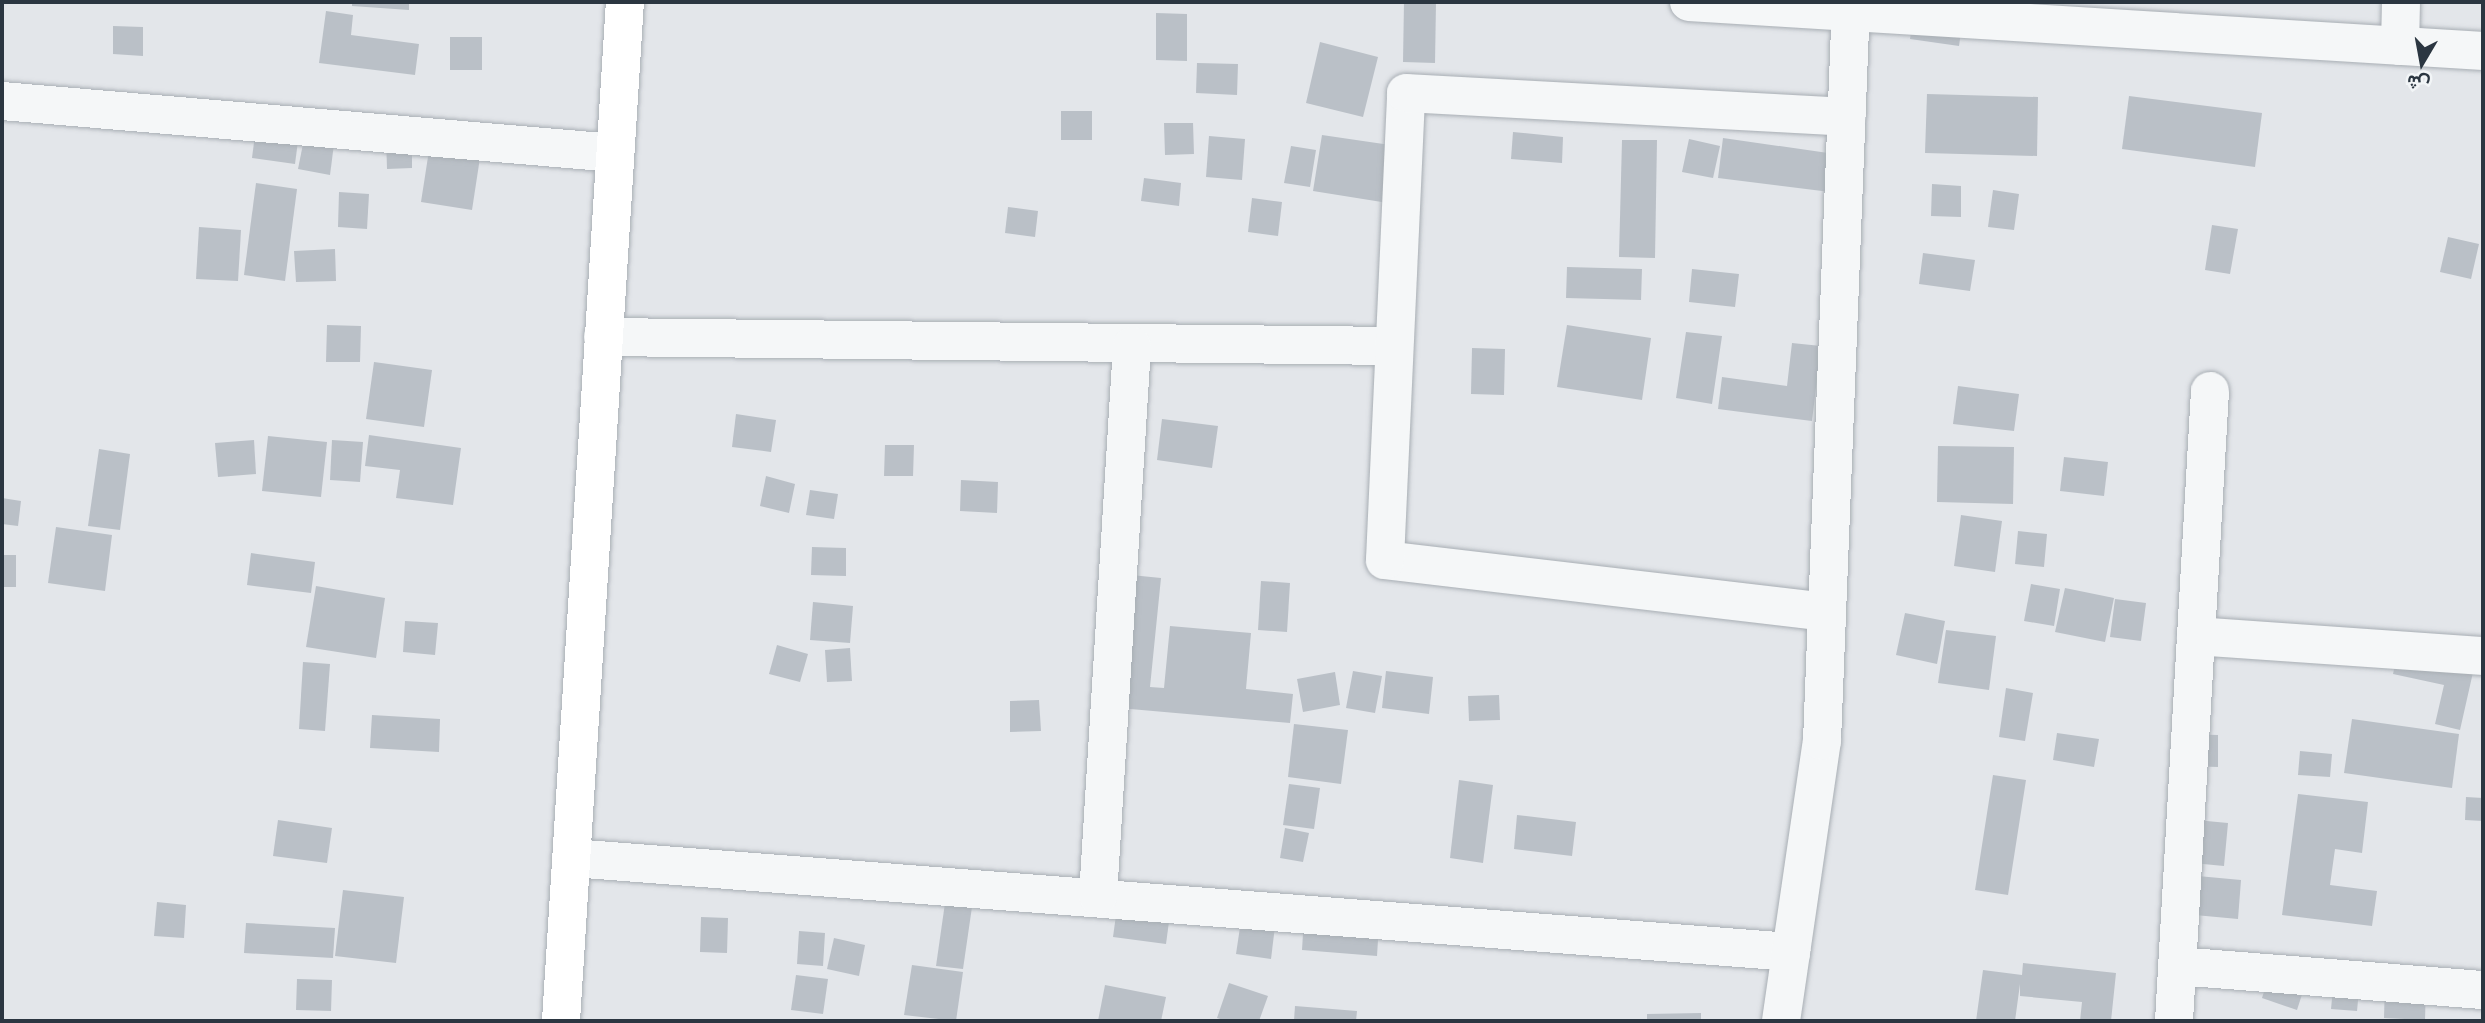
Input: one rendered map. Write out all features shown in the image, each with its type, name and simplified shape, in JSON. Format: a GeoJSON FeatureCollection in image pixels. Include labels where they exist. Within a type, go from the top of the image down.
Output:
{"type":"FeatureCollection","features":[{"type":"Feature","properties":{"kind":"main road"},"geometry":{"type":"LineString","coordinates":[[561,1021],[625,2]]}},
{"type":"Feature","properties":{"kind":"street"},"geometry":{"type":"LineString","coordinates":[[1689,2],[1850,7],[2483,51]]}},
{"type":"Feature","properties":{"kind":"street"},"geometry":{"type":"LineString","coordinates":[[2400,46],[2401,2]]}},
{"type":"Feature","properties":{"kind":"street"},"geometry":{"type":"LineString","coordinates":[[1781,1021],[1822,741],[1850,7]]}},
{"type":"Feature","properties":{"kind":"street"},"geometry":{"type":"LineString","coordinates":[[1826,612],[1385,560],[1406,93],[1846,117]]}},
{"type":"Feature","properties":{"kind":"street"},"geometry":{"type":"LineString","coordinates":[[2,101],[615,153]]}},
{"type":"Feature","properties":{"kind":"street"},"geometry":{"type":"LineString","coordinates":[[603,338],[1132,346],[1394,346]]}},
{"type":"Feature","properties":{"kind":"street"},"geometry":{"type":"LineString","coordinates":[[1098,897],[1132,346]]}},
{"type":"Feature","properties":{"kind":"street"},"geometry":{"type":"LineString","coordinates":[[2174,1021],[2210,391]]}},
{"type":"Feature","properties":{"kind":"street"},"geometry":{"type":"LineString","coordinates":[[2196,636],[2483,656]]}},
{"type":"Feature","properties":{"kind":"street"},"geometry":{"type":"LineString","coordinates":[[572,858],[1791,952]]}},
{"type":"Feature","properties":{"kind":"street"},"geometry":{"type":"LineString","coordinates":[[2177,966],[2483,990]]}},
{"type":"Feature","properties":{"kind":"building"},"geometry":{"type":"Polygon","coordinates":[[[352,2],[409,2],[409,10],[352,6],[352,2]]]}},
{"type":"Feature","properties":{"kind":"building"},"geometry":{"type":"Polygon","coordinates":[[[1404,2],[1436,2],[1435,63],[1403,62],[1404,2]]]}},
{"type":"Feature","properties":{"kind":"building"},"geometry":{"type":"Polygon","coordinates":[[[326,11],[353,15],[351,35],[419,44],[415,75],[319,63],[326,11]]]}},
{"type":"Feature","properties":{"kind":"building"},"geometry":{"type":"Polygon","coordinates":[[[1914,11],[1963,18],[1959,46],[1910,39],[1914,11]]]}},
{"type":"Feature","properties":{"kind":"building"},"geometry":{"type":"Polygon","coordinates":[[[1156,13],[1187,14],[1187,61],[1156,60],[1156,13]]]}},
{"type":"Feature","properties":{"kind":"building"},"geometry":{"type":"Polygon","coordinates":[[[113,26],[143,27],[143,56],[113,54],[113,26]]]}},
{"type":"Feature","properties":{"kind":"building"},"geometry":{"type":"Polygon","coordinates":[[[450,37],[482,37],[482,70],[450,70],[450,37]]]}},
{"type":"Feature","properties":{"kind":"building"},"geometry":{"type":"Polygon","coordinates":[[[1320,42],[1378,57],[1363,117],[1306,103],[1320,42]]]}},
{"type":"Feature","properties":{"kind":"building"},"geometry":{"type":"Polygon","coordinates":[[[1197,63],[1238,64],[1237,95],[1196,93],[1197,63]]]}},
{"type":"Feature","properties":{"kind":"building"},"geometry":{"type":"Polygon","coordinates":[[[1927,94],[2038,97],[2037,156],[1925,153],[1927,94]]]}},
{"type":"Feature","properties":{"kind":"building"},"geometry":{"type":"Polygon","coordinates":[[[2129,96],[2262,113],[2255,167],[2122,149],[2129,96]]]}},
{"type":"Feature","properties":{"kind":"building"},"geometry":{"type":"Polygon","coordinates":[[[1061,111],[1092,111],[1092,140],[1061,140],[1061,111]]]}},
{"type":"Feature","properties":{"kind":"building"},"geometry":{"type":"Polygon","coordinates":[[[1164,123],[1193,123],[1194,154],[1165,155],[1164,123]]]}},
{"type":"Feature","properties":{"kind":"building"},"geometry":{"type":"Polygon","coordinates":[[[256,127],[299,133],[295,164],[252,158],[256,127]]]}},
{"type":"Feature","properties":{"kind":"building"},"geometry":{"type":"Polygon","coordinates":[[[1513,132],[1563,137],[1562,163],[1511,159],[1513,132]]]}},
{"type":"Feature","properties":{"kind":"building"},"geometry":{"type":"Polygon","coordinates":[[[1322,135],[1397,146],[1388,203],[1313,191],[1322,135]]]}},
{"type":"Feature","properties":{"kind":"building"},"geometry":{"type":"Polygon","coordinates":[[[1209,136],[1245,139],[1242,180],[1206,177],[1209,136]]]}},
{"type":"Feature","properties":{"kind":"building"},"geometry":{"type":"Polygon","coordinates":[[[386,137],[412,137],[412,168],[387,169],[386,137]]]}},
{"type":"Feature","properties":{"kind":"building"},"geometry":{"type":"Polygon","coordinates":[[[1723,138],[1835,154],[1830,192],[1718,178],[1723,138]]]}},
{"type":"Feature","properties":{"kind":"building"},"geometry":{"type":"Polygon","coordinates":[[[304,139],[334,144],[330,175],[298,169],[304,139]]]}},
{"type":"Feature","properties":{"kind":"building"},"geometry":{"type":"Polygon","coordinates":[[[1689,139],[1720,146],[1713,178],[1682,172],[1689,139]]]}},
{"type":"Feature","properties":{"kind":"building"},"geometry":{"type":"Polygon","coordinates":[[[1622,140],[1657,140],[1655,258],[1619,257],[1622,140]]]}},
{"type":"Feature","properties":{"kind":"building"},"geometry":{"type":"Polygon","coordinates":[[[430,144],[481,151],[472,210],[421,202],[430,144]]]}},
{"type":"Feature","properties":{"kind":"building"},"geometry":{"type":"Polygon","coordinates":[[[1291,146],[1316,150],[1310,187],[1284,183],[1291,146]]]}},
{"type":"Feature","properties":{"kind":"building"},"geometry":{"type":"Polygon","coordinates":[[[1144,178],[1181,183],[1179,206],[1141,201],[1144,178]]]}},
{"type":"Feature","properties":{"kind":"building"},"geometry":{"type":"Polygon","coordinates":[[[256,183],[297,189],[285,281],[244,275],[256,183]]]}},
{"type":"Feature","properties":{"kind":"building"},"geometry":{"type":"Polygon","coordinates":[[[1932,184],[1961,186],[1961,217],[1931,216],[1932,184]]]}},
{"type":"Feature","properties":{"kind":"building"},"geometry":{"type":"Polygon","coordinates":[[[1993,190],[2019,194],[2014,230],[1988,227],[1993,190]]]}},
{"type":"Feature","properties":{"kind":"building"},"geometry":{"type":"Polygon","coordinates":[[[339,192],[369,194],[367,229],[338,227],[339,192]]]}},
{"type":"Feature","properties":{"kind":"building"},"geometry":{"type":"Polygon","coordinates":[[[1252,198],[1282,202],[1278,236],[1248,232],[1252,198]]]}},
{"type":"Feature","properties":{"kind":"building"},"geometry":{"type":"Polygon","coordinates":[[[1008,207],[1038,211],[1035,237],[1005,233],[1008,207]]]}},
{"type":"Feature","properties":{"kind":"building"},"geometry":{"type":"Polygon","coordinates":[[[2212,225],[2238,229],[2230,274],[2205,270],[2212,225]]]}},
{"type":"Feature","properties":{"kind":"building"},"geometry":{"type":"Polygon","coordinates":[[[199,227],[241,230],[238,281],[196,279],[199,227]]]}},
{"type":"Feature","properties":{"kind":"building"},"geometry":{"type":"Polygon","coordinates":[[[2448,237],[2479,244],[2471,279],[2440,272],[2448,237]]]}},
{"type":"Feature","properties":{"kind":"building"},"geometry":{"type":"Polygon","coordinates":[[[335,249],[336,281],[296,282],[294,251],[335,249]]]}},
{"type":"Feature","properties":{"kind":"building"},"geometry":{"type":"Polygon","coordinates":[[[1923,253],[1975,260],[1970,291],[1919,284],[1923,253]]]}},
{"type":"Feature","properties":{"kind":"building"},"geometry":{"type":"Polygon","coordinates":[[[1567,267],[1642,269],[1641,300],[1566,298],[1567,267]]]}},
{"type":"Feature","properties":{"kind":"building"},"geometry":{"type":"Polygon","coordinates":[[[1692,269],[1739,274],[1735,307],[1689,302],[1692,269]]]}},
{"type":"Feature","properties":{"kind":"building"},"geometry":{"type":"Polygon","coordinates":[[[327,325],[361,326],[360,362],[326,362],[327,325]]]}},
{"type":"Feature","properties":{"kind":"building"},"geometry":{"type":"Polygon","coordinates":[[[1567,325],[1651,338],[1642,400],[1557,387],[1567,325]]]}},
{"type":"Feature","properties":{"kind":"building"},"geometry":{"type":"Polygon","coordinates":[[[1686,332],[1722,336],[1712,404],[1676,398],[1686,332]]]}},
{"type":"Feature","properties":{"kind":"building"},"geometry":{"type":"Polygon","coordinates":[[[1792,343],[1821,346],[1812,421],[1718,409],[1722,377],[1787,386],[1792,343]]]}},
{"type":"Feature","properties":{"kind":"building"},"geometry":{"type":"Polygon","coordinates":[[[1472,348],[1505,349],[1504,395],[1471,394],[1472,348]]]}},
{"type":"Feature","properties":{"kind":"building"},"geometry":{"type":"Polygon","coordinates":[[[374,362],[432,370],[424,427],[366,419],[374,362]]]}},
{"type":"Feature","properties":{"kind":"building"},"geometry":{"type":"Polygon","coordinates":[[[1958,386],[2019,394],[2014,431],[1953,424],[1958,386]]]}},
{"type":"Feature","properties":{"kind":"building"},"geometry":{"type":"Polygon","coordinates":[[[736,414],[776,420],[771,452],[732,447],[736,414]]]}},
{"type":"Feature","properties":{"kind":"building"},"geometry":{"type":"Polygon","coordinates":[[[1162,419],[1218,426],[1212,468],[1157,460],[1162,419]]]}},
{"type":"Feature","properties":{"kind":"building"},"geometry":{"type":"Polygon","coordinates":[[[369,435],[461,448],[453,505],[396,498],[400,470],[365,466],[369,435]]]}},
{"type":"Feature","properties":{"kind":"building"},"geometry":{"type":"Polygon","coordinates":[[[268,436],[327,442],[321,497],[262,491],[268,436]]]}},
{"type":"Feature","properties":{"kind":"building"},"geometry":{"type":"Polygon","coordinates":[[[254,440],[256,474],[218,477],[215,443],[254,440]]]}},
{"type":"Feature","properties":{"kind":"building"},"geometry":{"type":"Polygon","coordinates":[[[332,440],[363,442],[360,482],[330,480],[332,440]]]}},
{"type":"Feature","properties":{"kind":"building"},"geometry":{"type":"Polygon","coordinates":[[[885,445],[914,445],[913,476],[884,476],[885,445]]]}},
{"type":"Feature","properties":{"kind":"building"},"geometry":{"type":"Polygon","coordinates":[[[1938,446],[2014,447],[2013,504],[1937,502],[1938,446]]]}},
{"type":"Feature","properties":{"kind":"building"},"geometry":{"type":"Polygon","coordinates":[[[99,449],[130,454],[120,530],[88,526],[99,449]]]}},
{"type":"Feature","properties":{"kind":"building"},"geometry":{"type":"Polygon","coordinates":[[[2064,457],[2108,462],[2104,496],[2060,491],[2064,457]]]}},
{"type":"Feature","properties":{"kind":"building"},"geometry":{"type":"Polygon","coordinates":[[[766,476],[795,484],[789,513],[760,506],[766,476]]]}},
{"type":"Feature","properties":{"kind":"building"},"geometry":{"type":"Polygon","coordinates":[[[961,480],[998,482],[997,513],[960,511],[961,480]]]}},
{"type":"Feature","properties":{"kind":"building"},"geometry":{"type":"Polygon","coordinates":[[[810,490],[838,494],[834,519],[806,515],[810,490]]]}},
{"type":"Feature","properties":{"kind":"building"},"geometry":{"type":"Polygon","coordinates":[[[2,498],[21,501],[18,526],[2,524],[2,498]]]}},
{"type":"Feature","properties":{"kind":"building"},"geometry":{"type":"Polygon","coordinates":[[[1961,515],[2002,521],[1995,572],[1954,566],[1961,515]]]}},
{"type":"Feature","properties":{"kind":"building"},"geometry":{"type":"Polygon","coordinates":[[[56,527],[112,535],[105,591],[48,583],[56,527]]]}},
{"type":"Feature","properties":{"kind":"building"},"geometry":{"type":"Polygon","coordinates":[[[2018,531],[2047,534],[2044,567],[2015,564],[2018,531]]]}},
{"type":"Feature","properties":{"kind":"building"},"geometry":{"type":"Polygon","coordinates":[[[812,547],[846,548],[846,576],[811,575],[812,547]]]}},
{"type":"Feature","properties":{"kind":"building"},"geometry":{"type":"Polygon","coordinates":[[[251,553],[315,562],[311,593],[247,585],[251,553]]]}},
{"type":"Feature","properties":{"kind":"building"},"geometry":{"type":"Polygon","coordinates":[[[2,555],[16,555],[16,587],[2,587],[2,555]]]}},
{"type":"Feature","properties":{"kind":"building"},"geometry":{"type":"Polygon","coordinates":[[[1131,575],[1161,578],[1150,687],[1164,688],[1170,626],[1251,633],[1246,689],[1293,694],[1290,723],[1119,708],[1131,575]]]}},
{"type":"Feature","properties":{"kind":"building"},"geometry":{"type":"Polygon","coordinates":[[[1261,581],[1290,583],[1287,632],[1258,630],[1261,581]]]}},
{"type":"Feature","properties":{"kind":"building"},"geometry":{"type":"Polygon","coordinates":[[[2031,584],[2060,589],[2054,626],[2024,621],[2031,584]]]}},
{"type":"Feature","properties":{"kind":"building"},"geometry":{"type":"Polygon","coordinates":[[[316,586],[385,598],[376,658],[306,647],[316,586]]]}},
{"type":"Feature","properties":{"kind":"building"},"geometry":{"type":"Polygon","coordinates":[[[2065,588],[2114,598],[2105,642],[2055,632],[2065,588]]]}},
{"type":"Feature","properties":{"kind":"building"},"geometry":{"type":"Polygon","coordinates":[[[2115,599],[2146,603],[2141,641],[2110,637],[2115,599]]]}},
{"type":"Feature","properties":{"kind":"building"},"geometry":{"type":"Polygon","coordinates":[[[813,602],[853,606],[850,643],[810,640],[813,602]]]}},
{"type":"Feature","properties":{"kind":"building"},"geometry":{"type":"Polygon","coordinates":[[[1905,613],[1945,621],[1937,664],[1896,655],[1905,613]]]}},
{"type":"Feature","properties":{"kind":"building"},"geometry":{"type":"Polygon","coordinates":[[[405,621],[438,623],[435,655],[403,652],[405,621]]]}},
{"type":"Feature","properties":{"kind":"building"},"geometry":{"type":"Polygon","coordinates":[[[1946,630],[1996,636],[1989,690],[1938,683],[1946,630]]]}},
{"type":"Feature","properties":{"kind":"building"},"geometry":{"type":"Polygon","coordinates":[[[2400,642],[2476,659],[2460,730],[2435,724],[2444,685],[2393,674],[2400,642]]]}},
{"type":"Feature","properties":{"kind":"building"},"geometry":{"type":"Polygon","coordinates":[[[777,645],[808,654],[800,682],[769,674],[777,645]]]}},
{"type":"Feature","properties":{"kind":"building"},"geometry":{"type":"Polygon","coordinates":[[[850,648],[852,681],[827,682],[825,650],[850,648]]]}},
{"type":"Feature","properties":{"kind":"building"},"geometry":{"type":"Polygon","coordinates":[[[303,662],[330,664],[325,731],[299,729],[303,662]]]}},
{"type":"Feature","properties":{"kind":"building"},"geometry":{"type":"Polygon","coordinates":[[[1353,671],[1382,676],[1375,713],[1346,708],[1353,671]]]}},
{"type":"Feature","properties":{"kind":"building"},"geometry":{"type":"Polygon","coordinates":[[[1386,671],[1433,677],[1429,714],[1382,708],[1386,671]]]}},
{"type":"Feature","properties":{"kind":"building"},"geometry":{"type":"Polygon","coordinates":[[[1335,672],[1340,705],[1303,712],[1297,679],[1335,672]]]}},
{"type":"Feature","properties":{"kind":"building"},"geometry":{"type":"Polygon","coordinates":[[[2006,688],[2033,693],[2025,741],[1999,737],[2006,688]]]}},
{"type":"Feature","properties":{"kind":"building"},"geometry":{"type":"Polygon","coordinates":[[[1499,695],[1500,720],[1469,721],[1468,696],[1499,695]]]}},
{"type":"Feature","properties":{"kind":"building"},"geometry":{"type":"Polygon","coordinates":[[[1039,700],[1041,731],[1010,732],[1010,701],[1039,700]]]}},
{"type":"Feature","properties":{"kind":"building"},"geometry":{"type":"Polygon","coordinates":[[[372,715],[440,719],[439,752],[370,748],[372,715]]]}},
{"type":"Feature","properties":{"kind":"building"},"geometry":{"type":"Polygon","coordinates":[[[2352,719],[2459,734],[2452,788],[2344,773],[2352,719]]]}},
{"type":"Feature","properties":{"kind":"building"},"geometry":{"type":"Polygon","coordinates":[[[1294,724],[1348,730],[1341,784],[1288,777],[1294,724]]]}},
{"type":"Feature","properties":{"kind":"building"},"geometry":{"type":"Polygon","coordinates":[[[2057,733],[2099,739],[2094,767],[2053,760],[2057,733]]]}},
{"type":"Feature","properties":{"kind":"building"},"geometry":{"type":"Polygon","coordinates":[[[2187,734],[2218,735],[2218,767],[2186,766],[2187,734]]]}},
{"type":"Feature","properties":{"kind":"building"},"geometry":{"type":"Polygon","coordinates":[[[2300,751],[2332,754],[2330,777],[2298,775],[2300,751]]]}},
{"type":"Feature","properties":{"kind":"building"},"geometry":{"type":"Polygon","coordinates":[[[1993,775],[2026,780],[2008,895],[1975,890],[1993,775]]]}},
{"type":"Feature","properties":{"kind":"building"},"geometry":{"type":"Polygon","coordinates":[[[1459,780],[1493,785],[1483,863],[1450,858],[1459,780]]]}},
{"type":"Feature","properties":{"kind":"building"},"geometry":{"type":"Polygon","coordinates":[[[1289,784],[1320,788],[1314,829],[1283,825],[1289,784]]]}},
{"type":"Feature","properties":{"kind":"building"},"geometry":{"type":"Polygon","coordinates":[[[2298,794],[2368,802],[2362,853],[2335,849],[2330,885],[2377,891],[2372,926],[2282,915],[2298,794]]]}},
{"type":"Feature","properties":{"kind":"building"},"geometry":{"type":"Polygon","coordinates":[[[2466,797],[2483,798],[2483,821],[2465,820],[2466,797]]]}},
{"type":"Feature","properties":{"kind":"building"},"geometry":{"type":"Polygon","coordinates":[[[1517,815],[1576,822],[1572,856],[1514,849],[1517,815]]]}},
{"type":"Feature","properties":{"kind":"building"},"geometry":{"type":"Polygon","coordinates":[[[2185,819],[2228,823],[2224,866],[2182,862],[2185,819]]]}},
{"type":"Feature","properties":{"kind":"building"},"geometry":{"type":"Polygon","coordinates":[[[278,820],[332,828],[327,863],[273,856],[278,820]]]}},
{"type":"Feature","properties":{"kind":"building"},"geometry":{"type":"Polygon","coordinates":[[[1285,828],[1309,833],[1303,862],[1280,858],[1285,828]]]}},
{"type":"Feature","properties":{"kind":"building"},"geometry":{"type":"Polygon","coordinates":[[[2187,875],[2241,880],[2238,919],[2184,914],[2187,875]]]}},
{"type":"Feature","properties":{"kind":"building"},"geometry":{"type":"Polygon","coordinates":[[[343,890],[404,897],[396,963],[335,956],[343,890]]]}},
{"type":"Feature","properties":{"kind":"building"},"geometry":{"type":"Polygon","coordinates":[[[946,896],[973,900],[963,969],[936,966],[946,896]]]}},
{"type":"Feature","properties":{"kind":"building"},"geometry":{"type":"Polygon","coordinates":[[[157,902],[186,905],[184,938],[154,936],[157,902]]]}},
{"type":"Feature","properties":{"kind":"building"},"geometry":{"type":"Polygon","coordinates":[[[1117,908],[1170,914],[1166,944],[1113,937],[1117,908]]]}},
{"type":"Feature","properties":{"kind":"building"},"geometry":{"type":"Polygon","coordinates":[[[1242,914],[1276,918],[1271,959],[1236,954],[1242,914]]]}},
{"type":"Feature","properties":{"kind":"building"},"geometry":{"type":"Polygon","coordinates":[[[701,917],[728,918],[727,953],[700,952],[701,917]]]}},
{"type":"Feature","properties":{"kind":"building"},"geometry":{"type":"Polygon","coordinates":[[[1304,918],[1379,924],[1377,956],[1302,950],[1304,918]]]}},
{"type":"Feature","properties":{"kind":"building"},"geometry":{"type":"Polygon","coordinates":[[[246,923],[335,928],[333,958],[244,953],[246,923]]]}},
{"type":"Feature","properties":{"kind":"building"},"geometry":{"type":"Polygon","coordinates":[[[799,931],[825,933],[823,966],[797,964],[799,931]]]}},
{"type":"Feature","properties":{"kind":"building"},"geometry":{"type":"Polygon","coordinates":[[[834,938],[865,945],[859,976],[827,969],[834,938]]]}},
{"type":"Feature","properties":{"kind":"building"},"geometry":{"type":"Polygon","coordinates":[[[2023,963],[2116,973],[2111,1021],[2080,1021],[2082,1002],[2020,996],[2020,984],[2015,1021],[1976,1021],[1983,970],[2022,975],[2023,963]]]}},
{"type":"Feature","properties":{"kind":"building"},"geometry":{"type":"Polygon","coordinates":[[[912,965],[963,972],[956,1021],[904,1015],[912,965]]]}},
{"type":"Feature","properties":{"kind":"building"},"geometry":{"type":"Polygon","coordinates":[[[2270,973],[2305,985],[2297,1010],[2262,998],[2270,973]]]}},
{"type":"Feature","properties":{"kind":"building"},"geometry":{"type":"Polygon","coordinates":[[[796,975],[828,979],[823,1014],[791,1010],[796,975]]]}},
{"type":"Feature","properties":{"kind":"building"},"geometry":{"type":"Polygon","coordinates":[[[2334,978],[2360,980],[2357,1011],[2331,1009],[2334,978]]]}},
{"type":"Feature","properties":{"kind":"building"},"geometry":{"type":"Polygon","coordinates":[[[297,979],[332,980],[331,1011],[296,1010],[297,979]]]}},
{"type":"Feature","properties":{"kind":"building"},"geometry":{"type":"Polygon","coordinates":[[[1229,983],[1268,996],[1259,1021],[1227,1021],[1217,1018],[1229,983]]]}},
{"type":"Feature","properties":{"kind":"building"},"geometry":{"type":"Polygon","coordinates":[[[2385,983],[2426,985],[2425,1020],[2384,1018],[2385,983]]]}},
{"type":"Feature","properties":{"kind":"building"},"geometry":{"type":"Polygon","coordinates":[[[1105,985],[1166,997],[1161,1021],[1098,1021],[1105,985]]]}},
{"type":"Feature","properties":{"kind":"building"},"geometry":{"type":"Polygon","coordinates":[[[1295,1006],[1357,1011],[1356,1021],[1294,1021],[1295,1006]]]}},
{"type":"Feature","properties":{"kind":"building"},"geometry":{"type":"Polygon","coordinates":[[[1701,1013],[1701,1021],[1647,1021],[1647,1014],[1701,1013]]]}}]}
